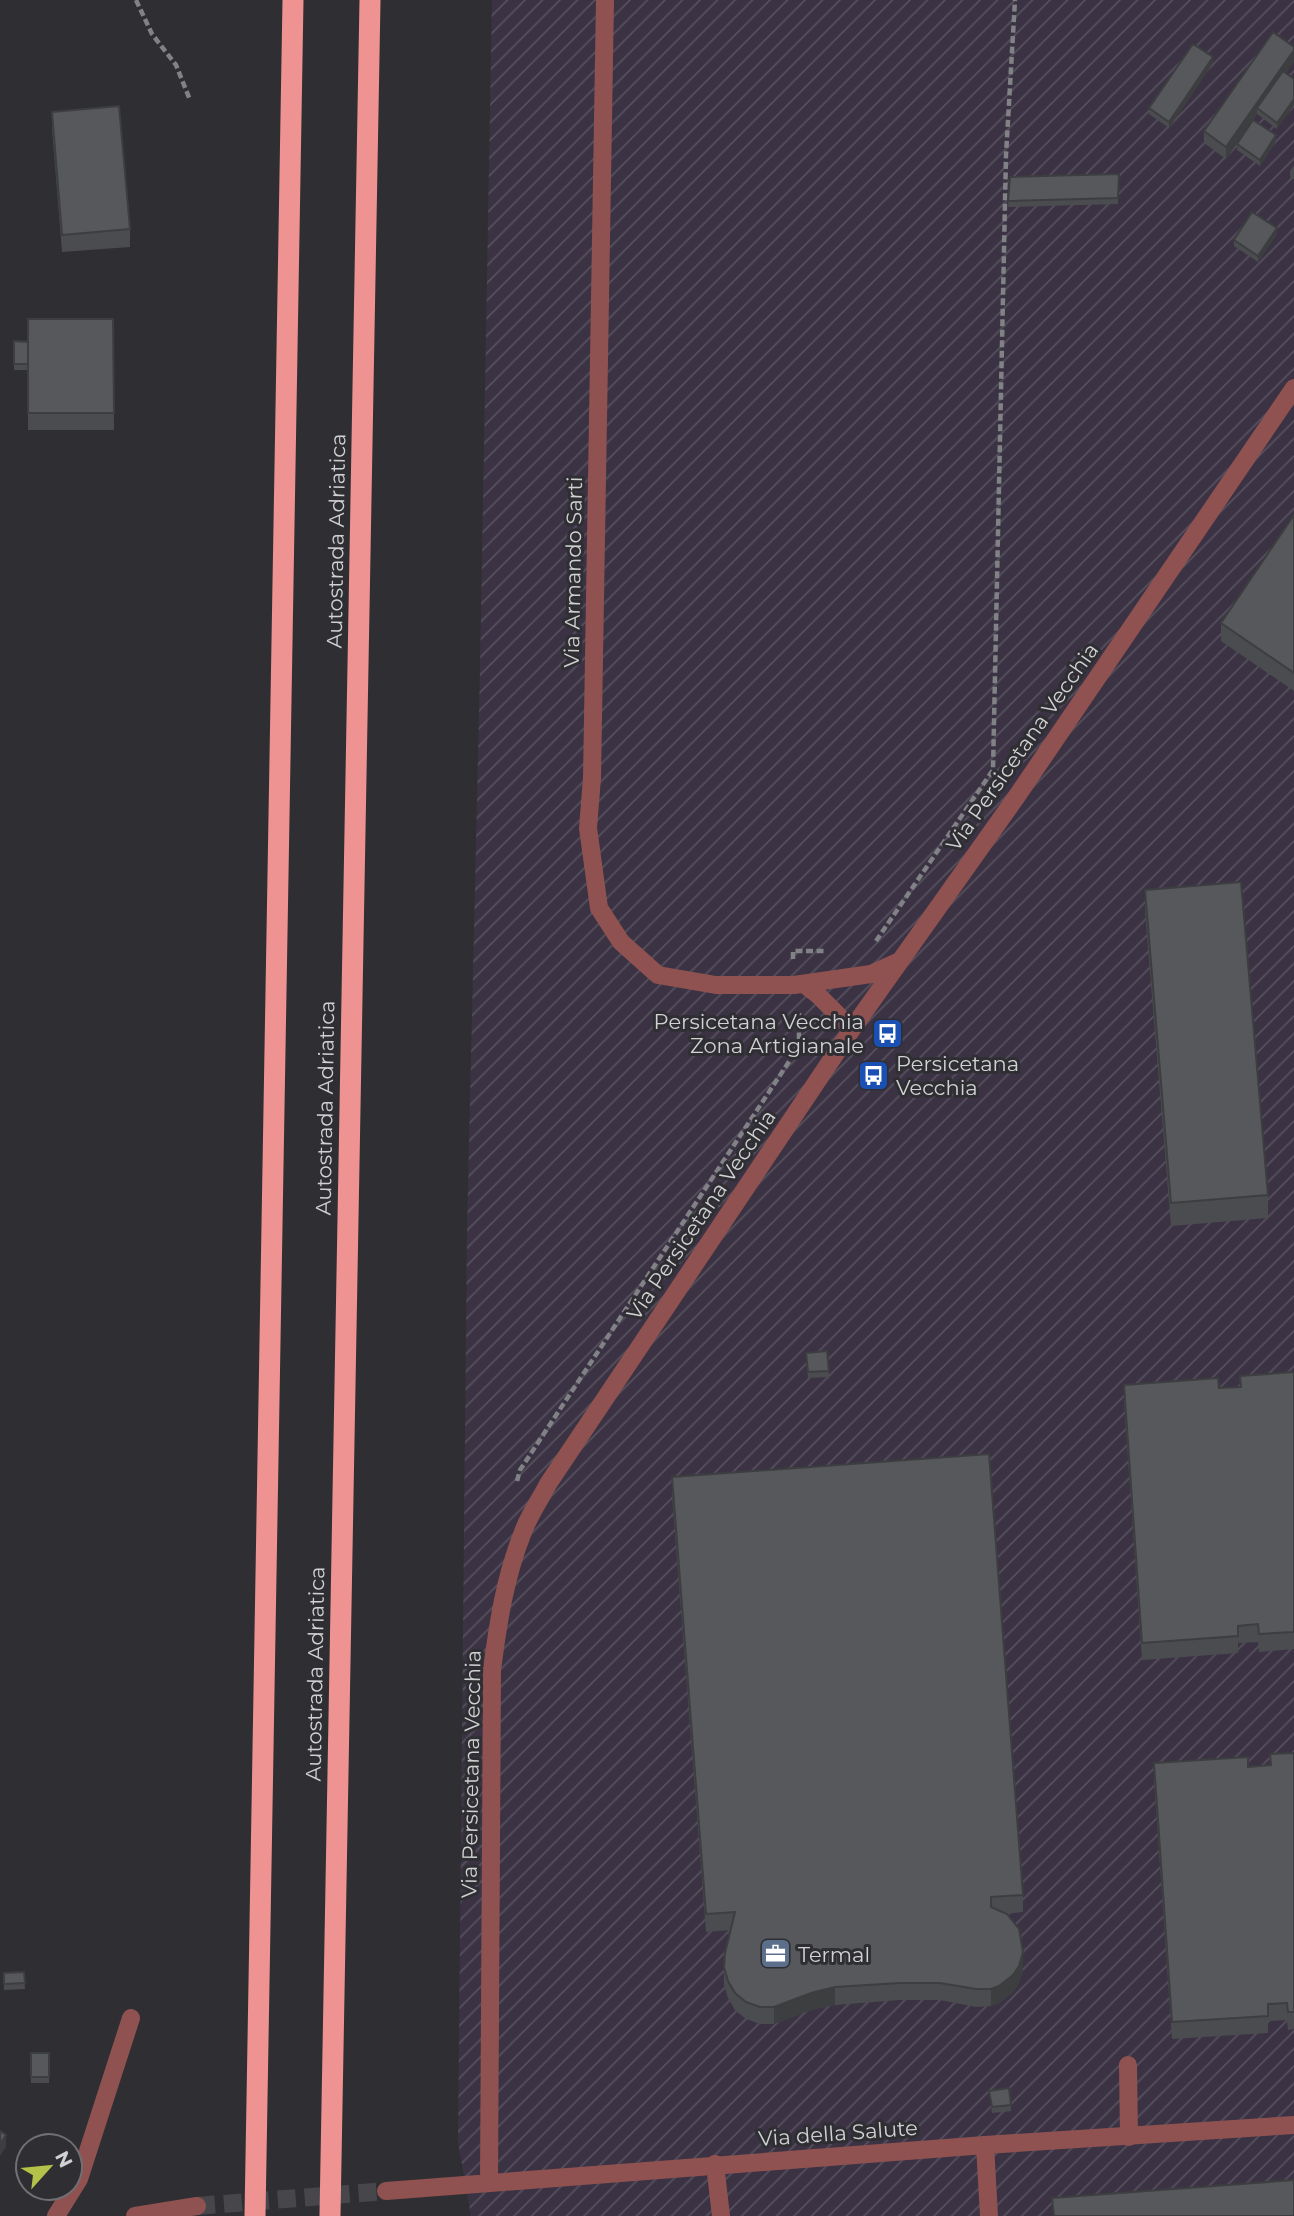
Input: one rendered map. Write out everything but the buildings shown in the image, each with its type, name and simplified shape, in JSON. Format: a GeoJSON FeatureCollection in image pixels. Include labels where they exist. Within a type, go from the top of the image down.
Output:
{"type":"FeatureCollection","features":[{"type":"Feature","properties":{"kind":"highway"},"geometry":{"type":"LineString","coordinates":[[255,2216],[293,0]]}},
{"type":"Feature","properties":{"kind":"highway","name":"Autostrada Adriatica"},"geometry":{"type":"LineString","coordinates":[[330,2216],[370,0]]}},
{"type":"Feature","properties":{"kind":"street","name":"Via Armando Sarti"},"geometry":{"type":"LineString","coordinates":[[605,0],[592,778],[588,828],[599,908],[621,942],[658,975],[716,985],[804,984],[871,974],[900,961]]}},
{"type":"Feature","properties":{"kind":"street","name":"Via Persicetana Vecchia"},"geometry":{"type":"LineString","coordinates":[[489,2183],[492,1670],[502,1604],[523,1530],[548,1484],[852,1029],[1017,796],[1294,388]]}},
{"type":"Feature","properties":{"kind":"street"},"geometry":{"type":"LineString","coordinates":[[804,984],[852,1029]]}},
{"type":"Feature","properties":{"kind":"street"},"geometry":{"type":"LineString","coordinates":[[55,2216],[79,2179],[131,2018]]}},
{"type":"Feature","properties":{"kind":"street"},"geometry":{"type":"LineString","coordinates":[[1128,2065],[1129,2137]]}},
{"type":"Feature","properties":{"kind":"street","name":"Via della Salute"},"geometry":{"type":"LineString","coordinates":[[386,2191],[715,2164],[1294,2125]]}},
{"type":"Feature","properties":{"kind":"street"},"geometry":{"type":"LineString","coordinates":[[985,2145],[989,2216]]}},
{"type":"Feature","properties":{"kind":"street"},"geometry":{"type":"LineString","coordinates":[[715,2164],[721,2216]]}},
{"type":"Feature","properties":{"kind":"street"},"geometry":{"type":"LineString","coordinates":[[135,2216],[197,2206]]}},
{"type":"Feature","properties":{"kind":"path"},"geometry":{"type":"LineString","coordinates":[[136,0],[152,34],[176,65],[190,100]]}},
{"type":"Feature","properties":{"kind":"path"},"geometry":{"type":"LineString","coordinates":[[871,946],[880,937],[993,770],[1006,155],[1015,0]]}},
{"type":"Feature","properties":{"kind":"path"},"geometry":{"type":"LineString","coordinates":[[793,962],[793,951],[834,951]]}},
{"type":"Feature","properties":{"kind":"path"},"geometry":{"type":"LineString","coordinates":[[523,1530],[516,1489],[520,1470],[794,1054],[799,1041],[800,1022],[796,1003]]}},
{"type":"Feature","properties":{"kind":"shaded area"},"geometry":{"type":"Polygon","coordinates":[[[492,0],[1294,0],[1294,2216],[471,2216],[458,2142],[467,1233],[492,0]]]}},
{"type":"Feature","properties":{"kind":"tunnel"},"geometry":{"type":"LineString","coordinates":[[197,2206],[386,2191]]}},
{"type":"Feature","properties":{"kind":"place","name":"Persicetana Vecchia Zona Artigianale"},"geometry":{"type":"Point","coordinates":[887,1033]}},
{"type":"Feature","properties":{"kind":"place","name":"Persicetana Vecchia"},"geometry":{"type":"Point","coordinates":[873,1075]}},
{"type":"Feature","properties":{"kind":"place","name":"Termal"},"geometry":{"type":"Point","coordinates":[775,1954]}}]}
